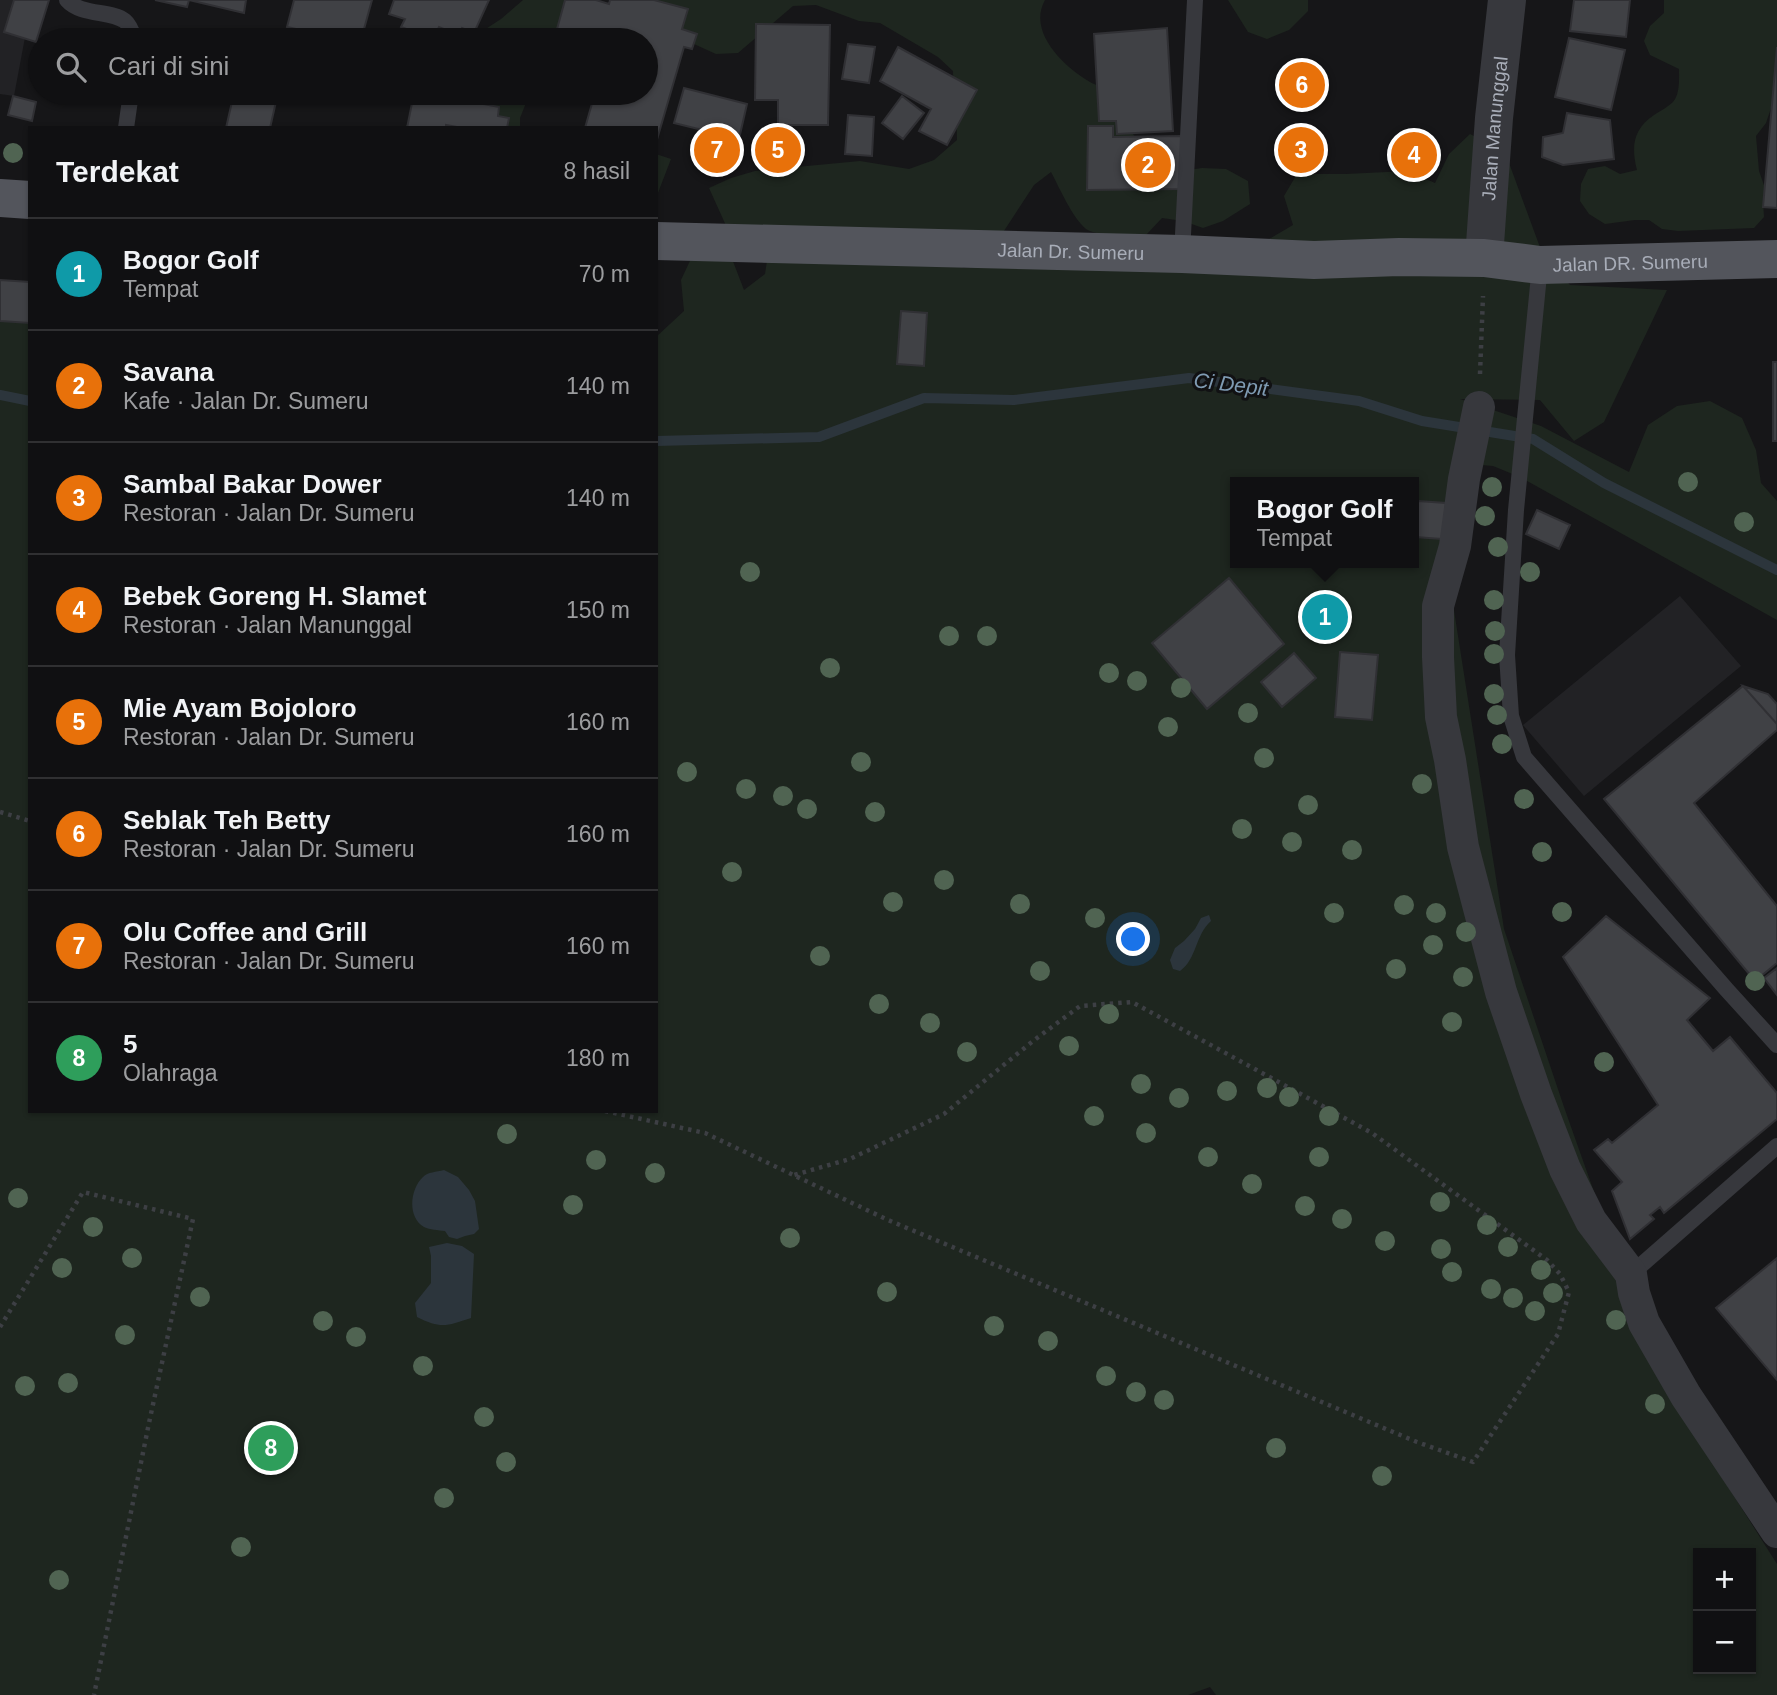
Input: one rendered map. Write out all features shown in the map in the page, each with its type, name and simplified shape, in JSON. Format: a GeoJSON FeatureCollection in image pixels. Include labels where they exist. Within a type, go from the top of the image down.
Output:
{"type":"FeatureCollection","features":[{"type":"Feature","properties":{"kind":"main road"},"geometry":{"type":"LineString","coordinates":[[0,198],[28,200]]}},
{"type":"Feature","properties":{"kind":"main road","name":"Jalan Dr. Sumeru"},"geometry":{"type":"LineString","coordinates":[[658,242],[1182,254],[1314,260],[1484,258]]}},
{"type":"Feature","properties":{"kind":"main road","name":"Jalan DR. Sumeru"},"geometry":{"type":"LineString","coordinates":[[1484,258],[1540,265],[1777,258]]}},
{"type":"Feature","properties":{"kind":"street","name":"Jalan Manunggal"},"geometry":{"type":"LineString","coordinates":[[1484,258],[1494,118],[1507,0]]}},
{"type":"Feature","properties":{"kind":"street"},"geometry":{"type":"LineString","coordinates":[[1479,407],[1464,479],[1455,546],[1438,606],[1438,657],[1441,717],[1463,847],[1501,992],[1555,1144],[1591,1221],[1632,1274],[1634,1293],[1644,1323],[1686,1396],[1777,1532]]}},
{"type":"Feature","properties":{"kind":"lane"},"geometry":{"type":"LineString","coordinates":[[67,0],[71,5],[87,11],[123,19],[130,28]]}},
{"type":"Feature","properties":{"kind":"lane"},"geometry":{"type":"LineString","coordinates":[[1182,254],[1195,0]]}},
{"type":"Feature","properties":{"kind":"lane"},"geometry":{"type":"LineString","coordinates":[[126,126],[129,105]]}},
{"type":"Feature","properties":{"kind":"lane"},"geometry":{"type":"LineString","coordinates":[[1540,265],[1516,510],[1507,655],[1511,716],[1524,757],[1777,1045]]}},
{"type":"Feature","properties":{"kind":"lane"},"geometry":{"type":"LineString","coordinates":[[1632,1274],[1777,1146]]}},
{"type":"Feature","properties":{"kind":"path"},"geometry":{"type":"LineString","coordinates":[[1479,407],[1484,258]]}},
{"type":"Feature","properties":{"kind":"path"},"geometry":{"type":"LineString","coordinates":[[0,812],[28,820]]}},
{"type":"Feature","properties":{"kind":"path"},"geometry":{"type":"LineString","coordinates":[[614,1113],[705,1133],[888,1220],[1417,1442],[1473,1462],[1558,1334],[1569,1292],[1560,1274],[1547,1260],[1372,1133],[1132,1002],[1080,1006],[944,1114],[850,1159],[794,1175]]}},
{"type":"Feature","properties":{"kind":"path"},"geometry":{"type":"LineString","coordinates":[[0,1327],[83,1192],[193,1219],[94,1695]]}},
{"type":"Feature","properties":{"kind":"shaded area"},"geometry":{"type":"Polygon","coordinates":[[[0,0],[32,0],[14,96],[0,94],[0,0]]]}},
{"type":"Feature","properties":{"kind":"shaded area"},"geometry":{"type":"Polygon","coordinates":[[[523,0],[580,0],[568,28],[487,28],[523,0]]]}},
{"type":"Feature","properties":{"kind":"shaded area"},"geometry":{"type":"Polygon","coordinates":[[[640,0],[1045,0],[1041,24],[1051,47],[1069,67],[1119,97],[1132,132],[1138,140],[1176,172],[1202,168],[1226,169],[1248,181],[1250,204],[1223,221],[1203,228],[1162,218],[1146,235],[1091,232],[1076,217],[1051,172],[1034,185],[1000,237],[728,230],[709,188],[731,178],[755,171],[860,161],[909,169],[934,160],[957,140],[953,71],[938,57],[880,23],[859,21],[816,5],[793,6],[738,53],[716,54],[694,44],[680,27],[640,0]]]}},
{"type":"Feature","properties":{"kind":"shaded area"},"geometry":{"type":"Polygon","coordinates":[[[1228,0],[1308,0],[1308,11],[1289,30],[1267,39],[1248,32],[1228,0]]]}},
{"type":"Feature","properties":{"kind":"shaded area"},"geometry":{"type":"Polygon","coordinates":[[[1664,0],[1777,0],[1777,90],[1766,123],[1756,136],[1759,171],[1765,188],[1764,217],[1754,228],[1678,231],[1662,229],[1649,220],[1605,224],[1589,214],[1580,201],[1581,184],[1588,169],[1605,166],[1620,174],[1637,170],[1634,146],[1638,132],[1647,120],[1673,102],[1677,95],[1679,69],[1650,55],[1644,41],[1650,26],[1664,13],[1664,0]]]}},
{"type":"Feature","properties":{"kind":"shaded area"},"geometry":{"type":"Polygon","coordinates":[[[423,105],[525,105],[520,126],[406,126],[423,105]]]}},
{"type":"Feature","properties":{"kind":"shaded area"},"geometry":{"type":"Polygon","coordinates":[[[1470,134],[1505,152],[1541,250],[1570,285],[1667,290],[1604,422],[1574,441],[1540,400],[1460,399],[1541,426],[1629,472],[1648,425],[1677,406],[1710,401],[1742,418],[1756,450],[1761,483],[1777,501],[1777,620],[1520,477],[1493,466],[1460,463],[1445,553],[1504,929],[1661,1381],[1777,1564],[1777,1695],[1216,1695],[1210,1687],[1188,1695],[0,1695],[0,314],[28,317],[28,1113],[658,1113],[658,335],[684,311],[681,280],[696,248],[729,251],[744,290],[765,274],[768,254],[791,245],[822,264],[848,264],[933,255],[964,268],[1269,239],[1293,225],[1284,196],[1297,174],[1407,171],[1435,183],[1449,154],[1470,134]],[[1229,578],[1152,643],[1207,709],[1284,644],[1229,578]],[[1341,652],[1372,719],[1377,655],[1341,652]],[[1294,653],[1261,682],[1283,707],[1316,678],[1294,653]]]}},
{"type":"Feature","properties":{"kind":"shaded area"},"geometry":{"type":"Polygon","coordinates":[[[658,155],[671,159],[658,193],[658,155]]]}},
{"type":"Feature","properties":{"kind":"shaded area"},"geometry":{"type":"Polygon","coordinates":[[[1680,596],[1741,666],[1584,796],[1523,725],[1680,596]]]}},
{"type":"Feature","properties":{"kind":"shaded area"},"geometry":{"type":"Polygon","coordinates":[[[1209,915],[1211,921],[1186,966],[1180,971],[1173,969],[1170,960],[1175,948],[1195,929],[1201,918],[1209,915]]]}},
{"type":"Feature","properties":{"kind":"shaded area"},"geometry":{"type":"Polygon","coordinates":[[[444,1170],[458,1177],[475,1201],[479,1229],[474,1234],[457,1239],[449,1237],[445,1231],[424,1227],[415,1217],[412,1203],[415,1188],[427,1174],[444,1170]]]}},
{"type":"Feature","properties":{"kind":"shaded area"},"geometry":{"type":"Polygon","coordinates":[[[447,1243],[462,1246],[474,1254],[471,1318],[438,1325],[417,1317],[415,1303],[431,1283],[429,1247],[447,1243]]]}},
{"type":"Feature","properties":{"kind":"building"},"geometry":{"type":"Polygon","coordinates":[[[14,0],[49,0],[40,28],[28,28],[28,40],[4,32],[14,0]]]}},
{"type":"Feature","properties":{"kind":"building"},"geometry":{"type":"Polygon","coordinates":[[[155,0],[189,0],[187,7],[155,0]]]}},
{"type":"Feature","properties":{"kind":"building"},"geometry":{"type":"Polygon","coordinates":[[[189,0],[246,0],[244,13],[189,0]]]}},
{"type":"Feature","properties":{"kind":"building"},"geometry":{"type":"Polygon","coordinates":[[[294,0],[372,0],[364,28],[287,27],[294,0]]]}},
{"type":"Feature","properties":{"kind":"building"},"geometry":{"type":"Polygon","coordinates":[[[394,0],[489,0],[476,28],[404,28],[401,27],[405,19],[389,14],[394,0]]]}},
{"type":"Feature","properties":{"kind":"building"},"geometry":{"type":"Polygon","coordinates":[[[565,0],[596,0],[609,4],[610,0],[654,0],[688,9],[682,29],[697,34],[692,49],[684,47],[658,136],[658,126],[586,126],[592,105],[658,105],[658,28],[557,28],[565,0]]]}},
{"type":"Feature","properties":{"kind":"building"},"geometry":{"type":"Polygon","coordinates":[[[1574,0],[1630,0],[1626,37],[1570,31],[1574,0]]]}},
{"type":"Feature","properties":{"kind":"building"},"geometry":{"type":"Polygon","coordinates":[[[756,24],[830,25],[828,125],[778,125],[778,100],[755,100],[756,24]]]}},
{"type":"Feature","properties":{"kind":"building"},"geometry":{"type":"Polygon","coordinates":[[[1167,28],[1173,131],[1117,134],[1116,121],[1099,121],[1094,34],[1167,28]]]}},
{"type":"Feature","properties":{"kind":"building"},"geometry":{"type":"Polygon","coordinates":[[[1569,38],[1625,50],[1611,110],[1555,97],[1569,38]]]}},
{"type":"Feature","properties":{"kind":"building"},"geometry":{"type":"Polygon","coordinates":[[[848,44],[875,47],[869,83],[842,79],[848,44]]]}},
{"type":"Feature","properties":{"kind":"building"},"geometry":{"type":"Polygon","coordinates":[[[898,47],[977,90],[947,145],[919,131],[931,109],[880,81],[898,47]]]}},
{"type":"Feature","properties":{"kind":"building"},"geometry":{"type":"Polygon","coordinates":[[[1777,47],[1777,208],[1763,207],[1777,47]]]}},
{"type":"Feature","properties":{"kind":"building"},"geometry":{"type":"Polygon","coordinates":[[[684,88],[747,104],[739,139],[674,123],[684,88]]]}},
{"type":"Feature","properties":{"kind":"building"},"geometry":{"type":"Polygon","coordinates":[[[13,96],[28,100],[28,105],[35,105],[32,121],[8,115],[13,96]]]}},
{"type":"Feature","properties":{"kind":"building"},"geometry":{"type":"Polygon","coordinates":[[[902,96],[924,113],[903,139],[882,123],[902,96]]]}},
{"type":"Feature","properties":{"kind":"building"},"geometry":{"type":"Polygon","coordinates":[[[231,105],[275,105],[270,126],[226,126],[231,105]]]}},
{"type":"Feature","properties":{"kind":"building"},"geometry":{"type":"Polygon","coordinates":[[[412,105],[489,105],[499,107],[498,116],[509,118],[507,126],[407,126],[412,105]]]}},
{"type":"Feature","properties":{"kind":"building"},"geometry":{"type":"Polygon","coordinates":[[[1567,113],[1610,120],[1614,159],[1563,165],[1542,157],[1543,137],[1563,133],[1567,113]]]}},
{"type":"Feature","properties":{"kind":"building"},"geometry":{"type":"Polygon","coordinates":[[[848,115],[874,117],[872,156],[845,154],[848,115]]]}},
{"type":"Feature","properties":{"kind":"building"},"geometry":{"type":"Polygon","coordinates":[[[1088,126],[1113,126],[1113,137],[1182,136],[1182,189],[1087,190],[1088,126]]]}},
{"type":"Feature","properties":{"kind":"building"},"geometry":{"type":"Polygon","coordinates":[[[0,280],[28,282],[28,323],[0,321],[0,280]]]}},
{"type":"Feature","properties":{"kind":"building"},"geometry":{"type":"Polygon","coordinates":[[[901,311],[927,313],[924,366],[897,364],[901,311]]]}},
{"type":"Feature","properties":{"kind":"building"},"geometry":{"type":"Polygon","coordinates":[[[1773,362],[1777,362],[1777,441],[1773,441],[1773,362]]]}},
{"type":"Feature","properties":{"kind":"building"},"geometry":{"type":"Polygon","coordinates":[[[1419,501],[1446,503],[1442,539],[1419,537],[1419,501]]]}},
{"type":"Feature","properties":{"kind":"building"},"geometry":{"type":"Polygon","coordinates":[[[1537,510],[1570,525],[1559,549],[1526,534],[1537,510]]]}},
{"type":"Feature","properties":{"kind":"building"},"geometry":{"type":"Polygon","coordinates":[[[1229,578],[1284,644],[1207,709],[1152,643],[1229,578]]]}},
{"type":"Feature","properties":{"kind":"building"},"geometry":{"type":"Polygon","coordinates":[[[1340,652],[1378,655],[1372,720],[1335,717],[1340,652]]]}},
{"type":"Feature","properties":{"kind":"building"},"geometry":{"type":"Polygon","coordinates":[[[1294,653],[1316,678],[1282,707],[1261,682],[1294,653]]]}},
{"type":"Feature","properties":{"kind":"building"},"geometry":{"type":"Polygon","coordinates":[[[1743,686],[1768,694],[1777,704],[1777,724],[1743,686]]]}},
{"type":"Feature","properties":{"kind":"building"},"geometry":{"type":"Polygon","coordinates":[[[1743,686],[1777,724],[1777,730],[1694,803],[1777,906],[1777,963],[1755,981],[1604,799],[1743,686]]]}},
{"type":"Feature","properties":{"kind":"building"},"geometry":{"type":"Polygon","coordinates":[[[1606,916],[1710,998],[1687,1020],[1713,1051],[1730,1037],[1777,1093],[1777,1119],[1664,1213],[1660,1207],[1650,1215],[1654,1219],[1630,1239],[1612,1191],[1622,1182],[1594,1150],[1608,1139],[1612,1143],[1658,1105],[1563,957],[1606,916]]]}},
{"type":"Feature","properties":{"kind":"building"},"geometry":{"type":"Polygon","coordinates":[[[1777,968],[1777,995],[1764,978],[1777,968]]]}},
{"type":"Feature","properties":{"kind":"building"},"geometry":{"type":"Polygon","coordinates":[[[1777,1258],[1777,1380],[1716,1308],[1777,1258]]]}},
{"type":"Feature","properties":{"kind":"waterway","name":"Ci Depit"},"geometry":{"type":"LineString","coordinates":[[658,441],[819,437],[924,398],[1014,400],[1189,378],[1359,401],[1422,421],[1533,439],[1604,483],[1777,570]]}},
{"type":"Feature","properties":{"kind":"waterway","name":"Ci Depit"},"geometry":{"type":"LineString","coordinates":[[0,395],[28,401]]}},
{"type":"Feature","properties":{"kind":"place","name":"Seblak Teh Betty"},"geometry":{"type":"Point","coordinates":[1302,85]}},
{"type":"Feature","properties":{"kind":"place","name":"Olu Coffee and Grill"},"geometry":{"type":"Point","coordinates":[717,150]}},
{"type":"Feature","properties":{"kind":"place","name":"Mie Ayam Bojoloro"},"geometry":{"type":"Point","coordinates":[778,150]}},
{"type":"Feature","properties":{"kind":"place","name":"Sambal Bakar Dower"},"geometry":{"type":"Point","coordinates":[1301,150]}},
{"type":"Feature","properties":{"kind":"place","name":"Bebek Goreng H. Slamet"},"geometry":{"type":"Point","coordinates":[1414,155]}},
{"type":"Feature","properties":{"kind":"place","name":"Savana"},"geometry":{"type":"Point","coordinates":[1148,165]}},
{"type":"Feature","properties":{"kind":"place","name":"Bogor Golf"},"geometry":{"type":"Point","coordinates":[1325,617]}},
{"type":"Feature","properties":{"kind":"place","name":"5"},"geometry":{"type":"Point","coordinates":[271,1448]}}]}
